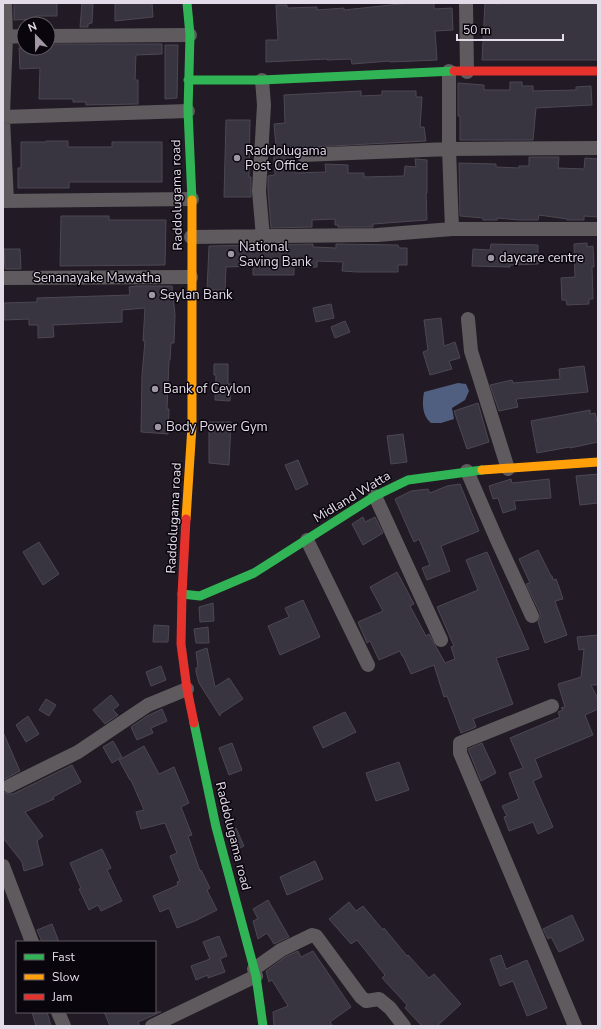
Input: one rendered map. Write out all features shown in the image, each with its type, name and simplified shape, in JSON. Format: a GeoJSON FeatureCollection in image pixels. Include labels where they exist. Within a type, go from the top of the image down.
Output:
{"type":"FeatureCollection","features":[{"type":"Feature","properties":{"kind":"street"},"geometry":{"type":"LineString","coordinates":[[5,3],[3,116],[5,201],[192,199]]}},
{"type":"Feature","properties":{"kind":"street","name":"Raddolugama road"},"geometry":{"type":"LineString","coordinates":[[187,3],[190,35],[188,111],[192,199],[192,426],[182,594],[181,644],[187,689],[216,827],[255,973],[262,1026]]}},
{"type":"Feature","properties":{"kind":"street"},"geometry":{"type":"LineString","coordinates":[[466,3],[467,72]]}},
{"type":"Feature","properties":{"kind":"street"},"geometry":{"type":"LineString","coordinates":[[56,36],[190,35]]}},
{"type":"Feature","properties":{"kind":"street"},"geometry":{"type":"LineString","coordinates":[[4,37],[16,36]]}},
{"type":"Feature","properties":{"kind":"street"},"geometry":{"type":"LineString","coordinates":[[188,80],[262,80],[449,71],[598,71]]}},
{"type":"Feature","properties":{"kind":"street"},"geometry":{"type":"LineString","coordinates":[[449,71],[449,149],[452,229]]}},
{"type":"Feature","properties":{"kind":"street"},"geometry":{"type":"LineString","coordinates":[[262,80],[264,105],[259,191],[263,237]]}},
{"type":"Feature","properties":{"kind":"street"},"geometry":{"type":"LineString","coordinates":[[3,116],[188,111]]}},
{"type":"Feature","properties":{"kind":"street"},"geometry":{"type":"LineString","coordinates":[[303,155],[449,149],[598,148]]}},
{"type":"Feature","properties":{"kind":"street"},"geometry":{"type":"LineString","coordinates":[[191,237],[377,235],[452,229],[598,229]]}},
{"type":"Feature","properties":{"kind":"street","name":"Senanayake Mawatha"},"geometry":{"type":"LineString","coordinates":[[3,278],[191,278]]}},
{"type":"Feature","properties":{"kind":"street"},"geometry":{"type":"LineString","coordinates":[[468,319],[471,352],[508,469]]}},
{"type":"Feature","properties":{"kind":"street","name":"Midland Watta"},"geometry":{"type":"LineString","coordinates":[[182,594],[200,596],[254,573],[375,496],[408,480],[467,471],[598,462]]}},
{"type":"Feature","properties":{"kind":"street"},"geometry":{"type":"LineString","coordinates":[[467,471],[532,616]]}},
{"type":"Feature","properties":{"kind":"street"},"geometry":{"type":"LineString","coordinates":[[375,496],[442,640]]}},
{"type":"Feature","properties":{"kind":"street"},"geometry":{"type":"LineString","coordinates":[[307,540],[368,665]]}},
{"type":"Feature","properties":{"kind":"street"},"geometry":{"type":"LineString","coordinates":[[9,786],[78,752],[148,705],[187,689]]}},
{"type":"Feature","properties":{"kind":"street"},"geometry":{"type":"LineString","coordinates":[[552,706],[460,742],[460,752],[575,1026]]}},
{"type":"Feature","properties":{"kind":"street"},"geometry":{"type":"LineString","coordinates":[[3,867],[32,941]]}},
{"type":"Feature","properties":{"kind":"street"},"geometry":{"type":"LineString","coordinates":[[152,1026],[255,973],[281,950],[312,935],[316,936],[361,997],[366,1001],[379,999],[390,1008],[404,1026]]}},
{"type":"Feature","properties":{"kind":"street"},"geometry":{"type":"LineString","coordinates":[[58,1013],[64,1026]]}},
{"type":"Feature","properties":{"kind":"water"},"geometry":{"type":"Polygon","coordinates":[[[458,383],[466,384],[469,391],[465,400],[452,408],[454,419],[441,423],[431,423],[426,417],[423,409],[424,392],[458,383]]]}},
{"type":"Feature","properties":{"kind":"building"},"geometry":{"type":"Polygon","coordinates":[[[14,3],[57,3],[57,16],[16,16],[16,20],[14,20],[14,3]]]}},
{"type":"Feature","properties":{"kind":"building"},"geometry":{"type":"Polygon","coordinates":[[[82,3],[93,3],[92,23],[88,24],[88,27],[80,27],[82,3]]]}},
{"type":"Feature","properties":{"kind":"building"},"geometry":{"type":"Polygon","coordinates":[[[115,3],[152,3],[153,17],[115,21],[115,3]]]}},
{"type":"Feature","properties":{"kind":"building"},"geometry":{"type":"Polygon","coordinates":[[[409,3],[434,3],[434,9],[452,8],[453,30],[435,31],[437,60],[390,61],[352,64],[351,59],[266,62],[266,40],[278,40],[276,5],[287,5],[287,8],[317,7],[317,10],[344,8],[344,10],[409,3]]]}},
{"type":"Feature","properties":{"kind":"building"},"geometry":{"type":"Polygon","coordinates":[[[485,3],[598,3],[598,60],[482,60],[485,3]]]}},
{"type":"Feature","properties":{"kind":"building"},"geometry":{"type":"Polygon","coordinates":[[[56,44],[162,44],[162,54],[136,55],[135,80],[138,80],[138,104],[86,105],[86,102],[73,102],[73,99],[39,99],[40,68],[20,69],[19,56],[56,56],[56,44]]]}},
{"type":"Feature","properties":{"kind":"building"},"geometry":{"type":"Polygon","coordinates":[[[165,45],[178,45],[177,98],[165,99],[165,45]]]}},
{"type":"Feature","properties":{"kind":"building"},"geometry":{"type":"Polygon","coordinates":[[[510,82],[522,82],[522,86],[533,86],[533,91],[576,90],[576,87],[591,86],[592,105],[536,108],[533,140],[460,140],[458,83],[484,85],[484,90],[510,90],[510,82]]]}},
{"type":"Feature","properties":{"kind":"building"},"geometry":{"type":"Polygon","coordinates":[[[361,91],[361,96],[382,95],[382,91],[416,91],[416,97],[422,97],[420,127],[424,127],[426,141],[293,148],[295,173],[326,172],[325,164],[348,165],[348,173],[364,173],[364,177],[404,176],[405,166],[416,167],[415,159],[427,160],[427,220],[373,224],[373,227],[338,227],[338,225],[335,225],[335,219],[312,220],[312,227],[271,228],[268,176],[275,175],[273,147],[276,147],[274,124],[285,123],[284,95],[361,91]]]}},
{"type":"Feature","properties":{"kind":"building","name":"Raddolugama Post Office"},"geometry":{"type":"Polygon","coordinates":[[[226,120],[250,120],[249,177],[251,177],[251,197],[224,197],[226,120]]]}},
{"type":"Feature","properties":{"kind":"building"},"geometry":{"type":"Polygon","coordinates":[[[68,141],[68,147],[112,147],[112,142],[162,142],[162,182],[69,182],[69,188],[18,188],[18,168],[21,168],[21,142],[68,141]]]}},
{"type":"Feature","properties":{"kind":"building"},"geometry":{"type":"Polygon","coordinates":[[[529,157],[559,157],[558,168],[584,169],[585,158],[598,159],[598,217],[584,216],[584,220],[567,220],[539,215],[538,220],[497,218],[497,220],[483,220],[483,218],[460,216],[459,163],[496,164],[496,167],[519,168],[519,166],[529,166],[529,157]]]}},
{"type":"Feature","properties":{"kind":"building"},"geometry":{"type":"Polygon","coordinates":[[[61,216],[109,216],[109,220],[166,220],[165,265],[60,266],[61,216]]]}},
{"type":"Feature","properties":{"kind":"building"},"geometry":{"type":"Polygon","coordinates":[[[587,243],[587,247],[593,246],[593,299],[589,299],[589,304],[567,305],[566,300],[562,300],[561,278],[575,277],[574,244],[587,243]]]}},
{"type":"Feature","properties":{"kind":"building"},"geometry":{"type":"Polygon","coordinates":[[[313,244],[313,247],[336,248],[336,244],[398,245],[399,248],[407,248],[407,265],[398,265],[398,272],[357,272],[342,271],[343,262],[317,261],[317,267],[294,267],[294,275],[253,275],[253,266],[226,267],[225,290],[207,290],[209,246],[313,244]]]}},
{"type":"Feature","properties":{"kind":"building"},"geometry":{"type":"Polygon","coordinates":[[[491,244],[538,245],[538,264],[510,265],[510,267],[472,266],[473,249],[490,250],[491,244]]]}},
{"type":"Feature","properties":{"kind":"building"},"geometry":{"type":"Polygon","coordinates":[[[4,249],[20,249],[21,269],[5,269],[4,249]]]}},
{"type":"Feature","properties":{"kind":"building"},"geometry":{"type":"Polygon","coordinates":[[[172,286],[175,315],[174,343],[171,343],[169,360],[167,409],[169,409],[168,434],[141,432],[145,308],[122,310],[122,322],[53,325],[54,337],[38,338],[38,325],[29,325],[29,319],[4,320],[4,303],[37,302],[37,298],[130,295],[129,287],[172,286]]]}},
{"type":"Feature","properties":{"kind":"building"},"geometry":{"type":"Polygon","coordinates":[[[331,304],[334,318],[316,322],[313,308],[331,304]]]}},
{"type":"Feature","properties":{"kind":"building"},"geometry":{"type":"Polygon","coordinates":[[[441,318],[444,346],[455,342],[460,358],[449,361],[452,369],[430,375],[423,352],[428,350],[424,320],[441,318]]]}},
{"type":"Feature","properties":{"kind":"building"},"geometry":{"type":"Polygon","coordinates":[[[345,321],[350,332],[335,338],[331,327],[345,321]]]}},
{"type":"Feature","properties":{"kind":"building"},"geometry":{"type":"Polygon","coordinates":[[[214,364],[228,364],[228,384],[231,384],[230,401],[215,400],[216,375],[214,375],[214,364]]]}},
{"type":"Feature","properties":{"kind":"building"},"geometry":{"type":"Polygon","coordinates":[[[584,366],[588,392],[516,399],[518,407],[499,411],[490,385],[512,380],[513,383],[560,379],[559,369],[584,366]]]}},
{"type":"Feature","properties":{"kind":"building"},"geometry":{"type":"Polygon","coordinates":[[[478,403],[489,442],[467,449],[454,411],[478,403]]]}},
{"type":"Feature","properties":{"kind":"building"},"geometry":{"type":"Polygon","coordinates":[[[590,410],[590,414],[595,413],[598,425],[598,442],[537,453],[531,421],[590,410]]]}},
{"type":"Feature","properties":{"kind":"building"},"geometry":{"type":"Polygon","coordinates":[[[209,422],[231,422],[229,465],[209,463],[209,422]]]}},
{"type":"Feature","properties":{"kind":"building"},"geometry":{"type":"Polygon","coordinates":[[[403,434],[407,462],[391,464],[387,436],[403,434]]]}},
{"type":"Feature","properties":{"kind":"building"},"geometry":{"type":"Polygon","coordinates":[[[298,460],[308,484],[296,490],[285,465],[298,460]]]}},
{"type":"Feature","properties":{"kind":"building"},"geometry":{"type":"Polygon","coordinates":[[[598,474],[598,503],[580,505],[576,476],[598,474]]]}},
{"type":"Feature","properties":{"kind":"building"},"geometry":{"type":"Polygon","coordinates":[[[511,479],[512,483],[549,479],[551,498],[514,501],[516,509],[503,513],[498,498],[493,499],[489,486],[511,479]]]}},
{"type":"Feature","properties":{"kind":"building"},"geometry":{"type":"Polygon","coordinates":[[[460,484],[479,531],[441,546],[450,571],[427,580],[422,568],[430,565],[419,539],[414,542],[395,499],[411,491],[428,489],[430,493],[447,486],[460,484]]]}},
{"type":"Feature","properties":{"kind":"building"},"geometry":{"type":"Polygon","coordinates":[[[363,517],[365,522],[375,517],[383,533],[363,545],[352,524],[363,517]]]}},
{"type":"Feature","properties":{"kind":"building"},"geometry":{"type":"Polygon","coordinates":[[[39,542],[59,574],[43,585],[23,552],[39,542]]]}},
{"type":"Feature","properties":{"kind":"building"},"geometry":{"type":"Polygon","coordinates":[[[538,550],[553,580],[556,579],[559,587],[563,599],[555,601],[567,635],[545,643],[538,622],[540,613],[526,584],[530,583],[519,559],[538,550]]]}},
{"type":"Feature","properties":{"kind":"building"},"geometry":{"type":"Polygon","coordinates":[[[487,552],[529,649],[496,658],[513,704],[473,719],[476,727],[461,733],[447,696],[444,697],[434,665],[411,674],[400,651],[379,660],[370,641],[367,643],[358,622],[383,611],[370,587],[397,572],[414,604],[410,606],[426,636],[429,634],[445,663],[455,659],[451,647],[454,646],[437,607],[478,590],[466,560],[487,552]]]}},
{"type":"Feature","properties":{"kind":"building"},"geometry":{"type":"Polygon","coordinates":[[[303,600],[320,637],[280,655],[268,626],[289,617],[285,608],[303,600]]]}},
{"type":"Feature","properties":{"kind":"building"},"geometry":{"type":"Polygon","coordinates":[[[213,603],[214,621],[200,622],[199,607],[213,603]]]}},
{"type":"Feature","properties":{"kind":"building"},"geometry":{"type":"Polygon","coordinates":[[[154,625],[169,626],[168,642],[153,642],[154,625]]]}},
{"type":"Feature","properties":{"kind":"building"},"geometry":{"type":"Polygon","coordinates":[[[208,627],[209,643],[196,643],[194,629],[208,627]]]}},
{"type":"Feature","properties":{"kind":"building"},"geometry":{"type":"Polygon","coordinates":[[[598,635],[598,685],[591,685],[598,699],[598,709],[585,715],[593,735],[535,759],[542,777],[533,781],[553,827],[538,834],[533,822],[509,831],[504,817],[507,816],[502,806],[519,799],[509,773],[523,768],[510,738],[560,717],[558,712],[563,710],[561,708],[565,707],[558,684],[581,677],[584,649],[579,650],[577,637],[598,635]]]}},
{"type":"Feature","properties":{"kind":"building"},"geometry":{"type":"Polygon","coordinates":[[[207,648],[215,687],[229,678],[243,699],[220,714],[220,716],[199,683],[196,672],[196,668],[198,667],[196,652],[207,648]]]}},
{"type":"Feature","properties":{"kind":"building"},"geometry":{"type":"Polygon","coordinates":[[[161,666],[166,680],[151,686],[146,672],[161,666]]]}},
{"type":"Feature","properties":{"kind":"building"},"geometry":{"type":"Polygon","coordinates":[[[111,695],[119,705],[113,710],[118,715],[105,724],[93,710],[111,695]]]}},
{"type":"Feature","properties":{"kind":"building"},"geometry":{"type":"Polygon","coordinates":[[[46,699],[56,705],[49,716],[39,710],[46,699]]]}},
{"type":"Feature","properties":{"kind":"building"},"geometry":{"type":"Polygon","coordinates":[[[162,709],[167,721],[151,728],[153,733],[137,740],[131,727],[147,716],[162,709]]]}},
{"type":"Feature","properties":{"kind":"building"},"geometry":{"type":"Polygon","coordinates":[[[345,712],[356,732],[323,748],[313,727],[345,712]]]}},
{"type":"Feature","properties":{"kind":"building"},"geometry":{"type":"Polygon","coordinates":[[[28,716],[39,734],[26,742],[16,725],[28,716]]]}},
{"type":"Feature","properties":{"kind":"building"},"geometry":{"type":"Polygon","coordinates":[[[3,732],[20,771],[3,780],[3,732]]]}},
{"type":"Feature","properties":{"kind":"building"},"geometry":{"type":"Polygon","coordinates":[[[113,741],[122,757],[112,763],[103,747],[113,741]]]}},
{"type":"Feature","properties":{"kind":"building"},"geometry":{"type":"Polygon","coordinates":[[[232,743],[242,770],[229,775],[219,748],[232,743]]]}},
{"type":"Feature","properties":{"kind":"building"},"geometry":{"type":"Polygon","coordinates":[[[482,743],[496,773],[481,781],[468,749],[482,743]]]}},
{"type":"Feature","properties":{"kind":"building"},"geometry":{"type":"Polygon","coordinates":[[[144,746],[159,774],[174,767],[189,803],[181,807],[192,835],[188,836],[200,871],[201,870],[210,888],[207,890],[217,910],[177,928],[169,908],[160,912],[153,896],[178,885],[177,882],[180,881],[170,856],[177,853],[165,823],[141,829],[136,812],[144,810],[131,780],[119,760],[144,746]]]}},
{"type":"Feature","properties":{"kind":"building"},"geometry":{"type":"Polygon","coordinates":[[[399,762],[409,790],[376,801],[366,773],[399,762]]]}},
{"type":"Feature","properties":{"kind":"building"},"geometry":{"type":"Polygon","coordinates":[[[72,765],[81,782],[53,797],[54,799],[25,812],[43,836],[37,841],[43,865],[24,871],[22,862],[3,838],[3,792],[13,794],[72,765]]]}},
{"type":"Feature","properties":{"kind":"building"},"geometry":{"type":"Polygon","coordinates":[[[236,828],[244,846],[234,851],[229,832],[236,828]]]}},
{"type":"Feature","properties":{"kind":"building"},"geometry":{"type":"Polygon","coordinates":[[[102,849],[111,868],[107,870],[122,901],[101,911],[98,905],[89,910],[79,889],[81,888],[70,863],[102,849]]]}},
{"type":"Feature","properties":{"kind":"building"},"geometry":{"type":"Polygon","coordinates":[[[315,861],[323,879],[287,895],[280,877],[315,861]]]}},
{"type":"Feature","properties":{"kind":"building"},"geometry":{"type":"Polygon","coordinates":[[[268,900],[289,937],[274,944],[267,933],[258,939],[253,921],[258,919],[253,909],[268,900]]]}},
{"type":"Feature","properties":{"kind":"building"},"geometry":{"type":"Polygon","coordinates":[[[349,902],[356,911],[363,906],[383,930],[384,928],[407,956],[408,955],[429,978],[434,974],[461,1004],[437,1026],[422,1026],[405,1008],[407,1005],[382,978],[385,975],[357,940],[351,944],[329,919],[349,902]]]}},
{"type":"Feature","properties":{"kind":"building"},"geometry":{"type":"Polygon","coordinates":[[[572,915],[584,940],[559,952],[551,937],[548,939],[543,929],[572,915]]]}},
{"type":"Feature","properties":{"kind":"building"},"geometry":{"type":"Polygon","coordinates":[[[52,924],[59,941],[42,941],[37,930],[52,924]]]}},
{"type":"Feature","properties":{"kind":"building"},"geometry":{"type":"Polygon","coordinates":[[[219,936],[227,956],[220,959],[225,972],[208,978],[208,975],[196,980],[191,966],[210,959],[203,942],[219,936]]]}},
{"type":"Feature","properties":{"kind":"building"},"geometry":{"type":"Polygon","coordinates":[[[298,951],[301,957],[313,951],[351,1007],[330,1022],[333,1026],[274,1026],[273,1012],[288,1006],[272,980],[269,982],[266,971],[285,957],[298,951]]]}},
{"type":"Feature","properties":{"kind":"building"},"geometry":{"type":"Polygon","coordinates":[[[501,955],[506,969],[527,960],[547,1008],[527,1016],[513,981],[500,986],[490,959],[501,955]]]}},
{"type":"Feature","properties":{"kind":"building"},"geometry":{"type":"Polygon","coordinates":[[[161,1012],[138,1022],[140,1026],[110,1026],[104,1013],[161,1012]]]}},
{"type":"Feature","properties":{"kind":"building"},"geometry":{"type":"Polygon","coordinates":[[[32,1013],[47,1013],[51,1026],[36,1026],[32,1013]]]}},
{"type":"Feature","properties":{"kind":"traffic: fast"},"geometry":{"type":"LineString","coordinates":[[187,3],[190,35],[188,111],[192,200]]}},
{"type":"Feature","properties":{"kind":"traffic: fast"},"geometry":{"type":"LineString","coordinates":[[188,80],[262,80],[454,71]]}},
{"type":"Feature","properties":{"kind":"traffic: fast"},"geometry":{"type":"LineString","coordinates":[[182,594],[200,596],[254,573],[375,496],[408,480],[482,470]]}},
{"type":"Feature","properties":{"kind":"traffic: fast"},"geometry":{"type":"LineString","coordinates":[[194,723],[216,827],[256,976],[263,1026]]}},
{"type":"Feature","properties":{"kind":"traffic: slow"},"geometry":{"type":"LineString","coordinates":[[186,519],[192,426],[192,200]]}},
{"type":"Feature","properties":{"kind":"traffic: slow"},"geometry":{"type":"LineString","coordinates":[[482,470],[598,462]]}},
{"type":"Feature","properties":{"kind":"traffic: jam"},"geometry":{"type":"LineString","coordinates":[[454,71],[598,71]]}},
{"type":"Feature","properties":{"kind":"traffic: jam"},"geometry":{"type":"LineString","coordinates":[[186,519],[181,644],[187,689],[194,723]]}},
{"type":"Feature","properties":{"kind":"place","name":"Raddolugama Post Office"},"geometry":{"type":"Point","coordinates":[237,158]}},
{"type":"Feature","properties":{"kind":"place","name":"National Saving Bank"},"geometry":{"type":"Point","coordinates":[231,254]}},
{"type":"Feature","properties":{"kind":"place","name":"daycare centre"},"geometry":{"type":"Point","coordinates":[491,258]}},
{"type":"Feature","properties":{"kind":"place","name":"Seylan Bank"},"geometry":{"type":"Point","coordinates":[152,295]}},
{"type":"Feature","properties":{"kind":"place","name":"Bank of Ceylon"},"geometry":{"type":"Point","coordinates":[155,389]}},
{"type":"Feature","properties":{"kind":"place","name":"Body Power Gym"},"geometry":{"type":"Point","coordinates":[158,427]}}]}
